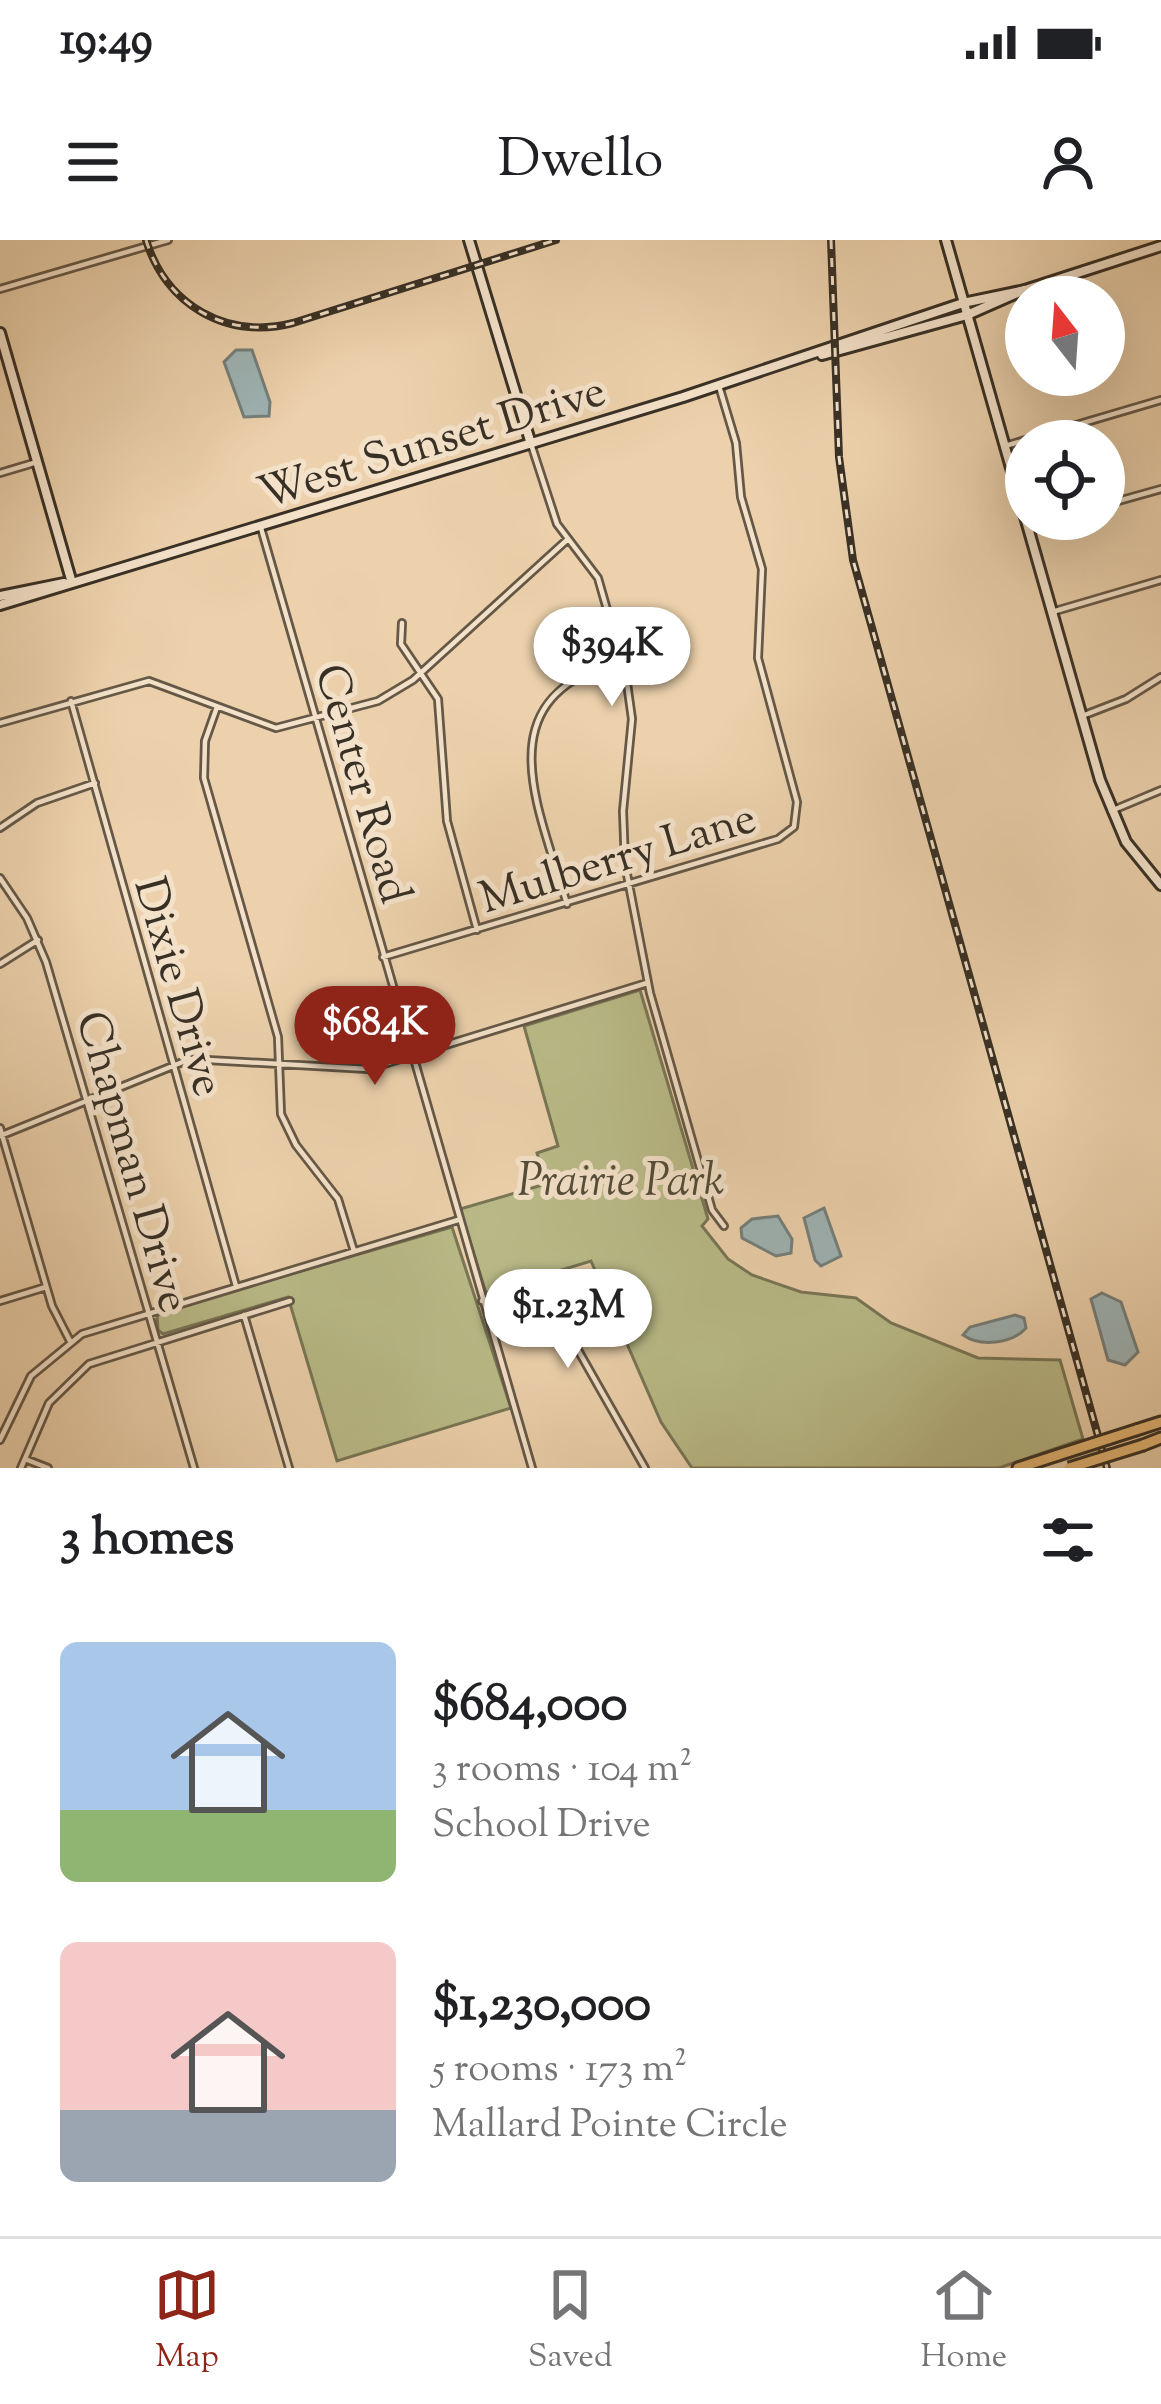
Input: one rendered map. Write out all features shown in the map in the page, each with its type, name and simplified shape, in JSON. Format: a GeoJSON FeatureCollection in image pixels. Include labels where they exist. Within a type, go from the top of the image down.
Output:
{"type":"FeatureCollection","features":[{"type":"Feature","properties":{"kind":"main road"},"geometry":{"type":"LineString","coordinates":[[469,240],[531,444]]}},
{"type":"Feature","properties":{"kind":"main road"},"geometry":{"type":"LineString","coordinates":[[946,240],[1005,449]]}},
{"type":"Feature","properties":{"kind":"main road","name":"West Sunset Drive"},"geometry":{"type":"LineString","coordinates":[[1068,276],[1161,246]]}},
{"type":"Feature","properties":{"kind":"main road","name":"West Sunset Drive"},"geometry":{"type":"LineString","coordinates":[[0,601],[260,528],[719,386],[963,303],[1005,294]]}},
{"type":"Feature","properties":{"kind":"main road","name":"West Sunset Drive"},"geometry":{"type":"LineString","coordinates":[[808,357],[967,315],[1005,299]]}},
{"type":"Feature","properties":{"kind":"main road"},"geometry":{"type":"LineString","coordinates":[[0,336],[72,583]]}},
{"type":"Feature","properties":{"kind":"main road"},"geometry":{"type":"LineString","coordinates":[[1031,540],[1111,812],[1130,849],[1161,885]]}},
{"type":"Feature","properties":{"kind":"main road"},"geometry":{"type":"LineString","coordinates":[[1018,1468],[1161,1422]]}},
{"type":"Feature","properties":{"kind":"main road"},"geometry":{"type":"LineString","coordinates":[[1069,1468],[1161,1438]]}},
{"type":"Feature","properties":{"kind":"street"},"geometry":{"type":"LineString","coordinates":[[0,289],[168,240]]}},
{"type":"Feature","properties":{"kind":"street","name":"Mulberry Lane"},"geometry":{"type":"LineString","coordinates":[[382,957],[778,839],[795,825],[797,802],[756,645],[762,569],[741,497],[737,446],[719,386]]}},
{"type":"Feature","properties":{"kind":"street"},"geometry":{"type":"LineString","coordinates":[[1004,446],[1161,400]]}},
{"type":"Feature","properties":{"kind":"street"},"geometry":{"type":"LineString","coordinates":[[531,444],[547,503],[598,578],[622,661],[632,710],[622,829],[629,886],[647,983],[712,1210],[724,1226]]}},
{"type":"Feature","properties":{"kind":"street"},"geometry":{"type":"LineString","coordinates":[[0,473],[37,462]]}},
{"type":"Feature","properties":{"kind":"street"},"geometry":{"type":"LineString","coordinates":[[1125,500],[1161,490]]}},
{"type":"Feature","properties":{"kind":"street","name":"Center Road"},"geometry":{"type":"LineString","coordinates":[[260,528],[532,1468]]}},
{"type":"Feature","properties":{"kind":"street"},"geometry":{"type":"LineString","coordinates":[[0,723],[149,681],[270,728],[386,698],[422,672],[568,539]]}},
{"type":"Feature","properties":{"kind":"street"},"geometry":{"type":"LineString","coordinates":[[1052,612],[1161,580]]}},
{"type":"Feature","properties":{"kind":"street"},"geometry":{"type":"LineString","coordinates":[[402,623],[401,644],[438,699],[447,821],[477,930]]}},
{"type":"Feature","properties":{"kind":"street"},"geometry":{"type":"LineString","coordinates":[[567,904],[528,765],[530,737],[542,711],[574,682],[622,661]]}},
{"type":"Feature","properties":{"kind":"street"},"geometry":{"type":"LineString","coordinates":[[1082,716],[1126,699],[1161,677]]}},
{"type":"Feature","properties":{"kind":"street","name":"Dixie Drive"},"geometry":{"type":"LineString","coordinates":[[71,701],[236,1286]]}},
{"type":"Feature","properties":{"kind":"street"},"geometry":{"type":"LineString","coordinates":[[217,707],[205,741],[204,778],[278,1037],[283,1119],[338,1199],[354,1251]]}},
{"type":"Feature","properties":{"kind":"street"},"geometry":{"type":"LineString","coordinates":[[0,828],[37,802],[95,783]]}},
{"type":"Feature","properties":{"kind":"street"},"geometry":{"type":"LineString","coordinates":[[1111,812],[1161,790]]}},
{"type":"Feature","properties":{"kind":"street","name":"Chapman Drive"},"geometry":{"type":"LineString","coordinates":[[0,878],[38,940],[194,1468]]}},
{"type":"Feature","properties":{"kind":"street"},"geometry":{"type":"LineString","coordinates":[[0,964],[38,940]]}},
{"type":"Feature","properties":{"kind":"street"},"geometry":{"type":"LineString","coordinates":[[70,1341],[46,1287],[1,1133],[87,1103],[172,1065],[213,1057],[356,1069],[411,1058],[647,983]]}},
{"type":"Feature","properties":{"kind":"street"},"geometry":{"type":"LineString","coordinates":[[0,1440],[26,1383],[70,1341],[148,1312],[458,1220]]}},
{"type":"Feature","properties":{"kind":"street"},"geometry":{"type":"LineString","coordinates":[[482,1301],[538,1284],[550,1289],[574,1343],[645,1468]]}},
{"type":"Feature","properties":{"kind":"street"},"geometry":{"type":"LineString","coordinates":[[0,1301],[46,1287]]}},
{"type":"Feature","properties":{"kind":"street"},"geometry":{"type":"LineString","coordinates":[[21,1468],[45,1411],[66,1382],[103,1358],[290,1301]]}},
{"type":"Feature","properties":{"kind":"street"},"geometry":{"type":"LineString","coordinates":[[244,1315],[289,1468]]}},
{"type":"Feature","properties":{"kind":"street"},"geometry":{"type":"LineString","coordinates":[[25,1459],[48,1468]]}},
{"type":"Feature","properties":{"kind":"green space","name":"Prairie Park"},"geometry":{"type":"Polygon","coordinates":[[[640,990],[708,1219],[702,1226],[728,1259],[752,1275],[801,1292],[856,1298],[891,1323],[978,1358],[1060,1360],[1083,1439],[999,1468],[692,1468],[661,1422],[591,1261],[486,1293],[460,1209],[546,1184],[537,1153],[558,1146],[524,1026],[640,990]]]}},
{"type":"Feature","properties":{"kind":"green space"},"geometry":{"type":"Polygon","coordinates":[[[452,1227],[511,1408],[337,1461],[288,1297],[163,1334],[158,1330],[157,1313],[452,1227]]]}},
{"type":"Feature","properties":{"kind":"shaded area"},"geometry":{"type":"Polygon","coordinates":[[[236,350],[252,350],[270,402],[269,416],[244,417],[224,362],[236,350]]]}},
{"type":"Feature","properties":{"kind":"shaded area"},"geometry":{"type":"Polygon","coordinates":[[[824,1208],[841,1256],[821,1266],[815,1260],[804,1218],[824,1208]]]}},
{"type":"Feature","properties":{"kind":"shaded area"},"geometry":{"type":"Polygon","coordinates":[[[778,1216],[792,1239],[791,1253],[776,1256],[742,1238],[741,1228],[752,1219],[778,1216]]]}},
{"type":"Feature","properties":{"kind":"shaded area"},"geometry":{"type":"Polygon","coordinates":[[[1102,1293],[1121,1302],[1138,1352],[1125,1365],[1108,1360],[1091,1299],[1102,1293]]]}},
{"type":"Feature","properties":{"kind":"shaded area"},"geometry":{"type":"Polygon","coordinates":[[[1015,1315],[1024,1318],[1026,1328],[1013,1338],[987,1342],[963,1335],[970,1327],[1015,1315]]]}},
{"type":"Feature","properties":{"kind":"railway"},"geometry":{"type":"LineString","coordinates":[[146,240],[168,283],[202,312],[222,321],[268,327],[556,240]]}},
{"type":"Feature","properties":{"kind":"railway"},"geometry":{"type":"LineString","coordinates":[[831,240],[839,457],[853,560],[1107,1468]]}}]}
